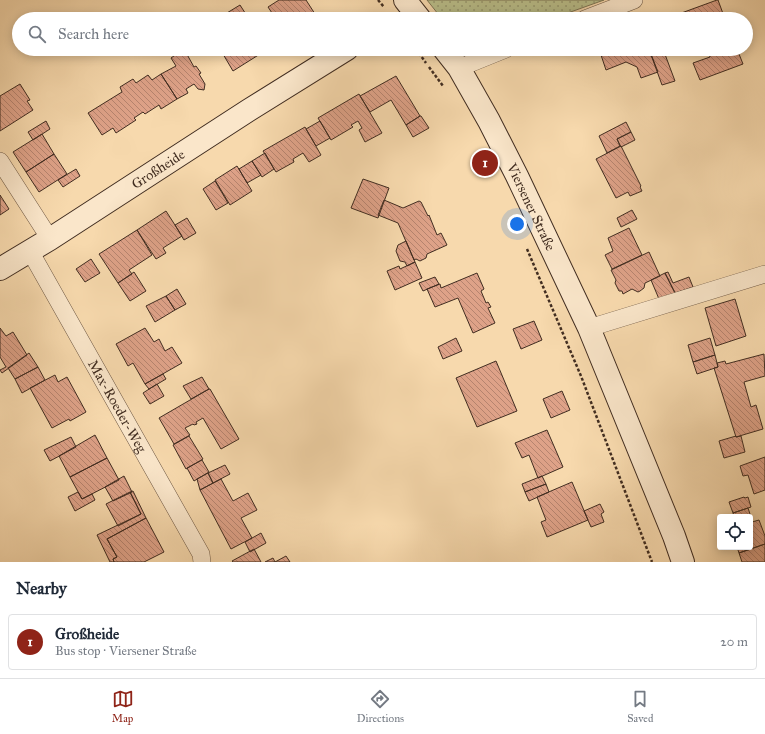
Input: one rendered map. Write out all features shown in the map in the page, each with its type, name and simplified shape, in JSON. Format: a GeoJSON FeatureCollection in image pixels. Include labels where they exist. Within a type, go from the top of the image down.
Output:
{"type":"FeatureCollection","features":[{"type":"Feature","properties":{"kind":"main road","name":"Großheide"},"geometry":{"type":"LineString","coordinates":[[0,269],[50,239],[249,110],[337,56]]}},
{"type":"Feature","properties":{"kind":"main road","name":"Viersener Straße"},"geometry":{"type":"LineString","coordinates":[[450,56],[459,68],[510,161],[589,328],[684,562]]}},
{"type":"Feature","properties":{"kind":"street"},"geometry":{"type":"LineString","coordinates":[[603,12],[634,0]]}},
{"type":"Feature","properties":{"kind":"street"},"geometry":{"type":"LineString","coordinates":[[459,68],[489,56]]}},
{"type":"Feature","properties":{"kind":"street"},"geometry":{"type":"LineString","coordinates":[[0,161],[50,239]]}},
{"type":"Feature","properties":{"kind":"street","name":"Max-Roeder-Weg"},"geometry":{"type":"LineString","coordinates":[[30,251],[200,554],[202,562]]}},
{"type":"Feature","properties":{"kind":"street"},"geometry":{"type":"LineString","coordinates":[[589,328],[765,274]]}},
{"type":"Feature","properties":{"kind":"path"},"geometry":{"type":"LineString","coordinates":[[421,56],[448,92]]}},
{"type":"Feature","properties":{"kind":"path"},"geometry":{"type":"LineString","coordinates":[[525,245],[581,376],[652,562]]}},
{"type":"Feature","properties":{"kind":"green space"},"geometry":{"type":"Polygon","coordinates":[[[427,0],[604,0],[571,12],[436,12],[427,0]]]}},
{"type":"Feature","properties":{"kind":"building"},"geometry":{"type":"Polygon","coordinates":[[[279,0],[306,0],[314,12],[271,12],[268,7],[279,0]]]}},
{"type":"Feature","properties":{"kind":"building"},"geometry":{"type":"Polygon","coordinates":[[[718,0],[722,12],[684,12],[718,0]]]}},
{"type":"Feature","properties":{"kind":"building"},"geometry":{"type":"Polygon","coordinates":[[[240,5],[244,12],[228,12],[240,5]]]}},
{"type":"Feature","properties":{"kind":"building"},"geometry":{"type":"Polygon","coordinates":[[[174,56],[188,56],[194,67],[196,66],[201,73],[199,74],[205,84],[204,90],[198,89],[194,84],[186,89],[188,93],[177,99],[161,74],[176,66],[171,58],[174,56]]]}},
{"type":"Feature","properties":{"kind":"building"},"geometry":{"type":"Polygon","coordinates":[[[224,56],[257,56],[233,71],[224,56]]]}},
{"type":"Feature","properties":{"kind":"building"},"geometry":{"type":"Polygon","coordinates":[[[601,56],[652,56],[658,72],[641,78],[637,67],[626,62],[606,70],[601,56]]]}},
{"type":"Feature","properties":{"kind":"building"},"geometry":{"type":"Polygon","coordinates":[[[651,56],[666,56],[675,81],[662,85],[651,56]]]}},
{"type":"Feature","properties":{"kind":"building"},"geometry":{"type":"Polygon","coordinates":[[[740,56],[743,64],[700,80],[693,63],[710,57],[740,56]]]}},
{"type":"Feature","properties":{"kind":"building"},"geometry":{"type":"Polygon","coordinates":[[[161,74],[177,99],[161,109],[159,105],[145,114],[143,112],[134,118],[136,120],[116,133],[113,128],[102,135],[88,113],[122,92],[120,87],[133,79],[136,83],[148,75],[152,80],[161,74]]]}},
{"type":"Feature","properties":{"kind":"building"},"geometry":{"type":"Polygon","coordinates":[[[396,76],[420,116],[406,125],[391,100],[370,112],[360,96],[396,76]]]}},
{"type":"Feature","properties":{"kind":"building"},"geometry":{"type":"Polygon","coordinates":[[[20,84],[30,100],[27,101],[33,110],[0,131],[0,96],[20,84]]]}},
{"type":"Feature","properties":{"kind":"building"},"geometry":{"type":"Polygon","coordinates":[[[359,94],[382,133],[365,142],[359,130],[362,128],[358,121],[351,125],[353,127],[331,140],[318,118],[359,94]]]}},
{"type":"Feature","properties":{"kind":"building"},"geometry":{"type":"Polygon","coordinates":[[[420,116],[429,128],[413,137],[406,125],[420,116]]]}},
{"type":"Feature","properties":{"kind":"building"},"geometry":{"type":"Polygon","coordinates":[[[46,121],[50,129],[33,140],[28,132],[46,121]]]}},
{"type":"Feature","properties":{"kind":"building"},"geometry":{"type":"Polygon","coordinates":[[[320,121],[330,138],[316,146],[306,129],[320,121]]]}},
{"type":"Feature","properties":{"kind":"building"},"geometry":{"type":"Polygon","coordinates":[[[626,122],[631,132],[617,139],[620,146],[607,153],[599,136],[626,122]]]}},
{"type":"Feature","properties":{"kind":"building"},"geometry":{"type":"Polygon","coordinates":[[[305,127],[321,155],[309,162],[303,153],[293,159],[294,162],[276,172],[263,151],[305,127]]]}},
{"type":"Feature","properties":{"kind":"building"},"geometry":{"type":"Polygon","coordinates":[[[631,132],[635,140],[621,147],[617,139],[631,132]]]}},
{"type":"Feature","properties":{"kind":"building"},"geometry":{"type":"Polygon","coordinates":[[[42,134],[54,154],[26,172],[13,152],[42,134]]]}},
{"type":"Feature","properties":{"kind":"building"},"geometry":{"type":"Polygon","coordinates":[[[621,146],[641,186],[642,191],[630,196],[628,192],[616,198],[596,159],[621,146]]]}},
{"type":"Feature","properties":{"kind":"building"},"geometry":{"type":"Polygon","coordinates":[[[265,153],[274,169],[262,177],[252,161],[265,153]]]}},
{"type":"Feature","properties":{"kind":"building"},"geometry":{"type":"Polygon","coordinates":[[[54,154],[67,174],[39,192],[26,172],[54,154]]]}},
{"type":"Feature","properties":{"kind":"building"},"geometry":{"type":"Polygon","coordinates":[[[252,161],[261,175],[247,183],[239,169],[252,161]]]}},
{"type":"Feature","properties":{"kind":"building"},"geometry":{"type":"Polygon","coordinates":[[[237,166],[252,191],[230,205],[215,180],[237,166]]]}},
{"type":"Feature","properties":{"kind":"building"},"geometry":{"type":"Polygon","coordinates":[[[76,169],[80,176],[63,187],[58,180],[76,169]]]}},
{"type":"Feature","properties":{"kind":"building"},"geometry":{"type":"Polygon","coordinates":[[[363,179],[389,188],[378,218],[351,208],[363,179]]]}},
{"type":"Feature","properties":{"kind":"building"},"geometry":{"type":"Polygon","coordinates":[[[215,181],[228,203],[216,210],[203,189],[215,181]]]}},
{"type":"Feature","properties":{"kind":"building"},"geometry":{"type":"Polygon","coordinates":[[[0,195],[9,209],[0,215],[0,195]]]}},
{"type":"Feature","properties":{"kind":"building"},"geometry":{"type":"Polygon","coordinates":[[[384,200],[403,208],[419,201],[421,202],[428,216],[429,215],[437,235],[441,233],[447,245],[427,254],[426,258],[420,261],[416,259],[414,260],[398,223],[378,215],[384,200]]]}},
{"type":"Feature","properties":{"kind":"building"},"geometry":{"type":"Polygon","coordinates":[[[632,210],[637,219],[621,227],[617,218],[632,210]]]}},
{"type":"Feature","properties":{"kind":"building"},"geometry":{"type":"Polygon","coordinates":[[[166,211],[182,236],[163,248],[166,253],[156,259],[137,230],[166,211]]]}},
{"type":"Feature","properties":{"kind":"building"},"geometry":{"type":"Polygon","coordinates":[[[187,218],[196,233],[184,240],[175,225],[187,218]]]}},
{"type":"Feature","properties":{"kind":"building"},"geometry":{"type":"Polygon","coordinates":[[[629,228],[642,255],[612,269],[605,255],[613,251],[608,238],[629,228]]]}},
{"type":"Feature","properties":{"kind":"building"},"geometry":{"type":"Polygon","coordinates":[[[137,230],[152,255],[129,270],[132,274],[118,283],[99,254],[137,230]]]}},
{"type":"Feature","properties":{"kind":"building"},"geometry":{"type":"Polygon","coordinates":[[[406,241],[415,262],[407,266],[405,262],[400,261],[396,251],[398,245],[406,241]]]}},
{"type":"Feature","properties":{"kind":"building"},"geometry":{"type":"Polygon","coordinates":[[[649,252],[660,276],[645,283],[644,288],[638,292],[632,289],[623,294],[622,291],[619,291],[615,283],[616,280],[611,270],[649,252]]]}},
{"type":"Feature","properties":{"kind":"building"},"geometry":{"type":"Polygon","coordinates":[[[91,259],[100,273],[85,282],[76,269],[91,259]]]}},
{"type":"Feature","properties":{"kind":"building"},"geometry":{"type":"Polygon","coordinates":[[[415,262],[422,278],[395,290],[387,271],[399,266],[400,269],[415,262]]]}},
{"type":"Feature","properties":{"kind":"building"},"geometry":{"type":"Polygon","coordinates":[[[134,272],[146,291],[130,301],[118,283],[134,272]]]}},
{"type":"Feature","properties":{"kind":"building"},"geometry":{"type":"Polygon","coordinates":[[[668,272],[673,283],[689,277],[693,287],[675,293],[665,273],[668,272]]]}},
{"type":"Feature","properties":{"kind":"building"},"geometry":{"type":"Polygon","coordinates":[[[477,273],[484,289],[481,291],[486,303],[488,302],[491,307],[488,308],[495,323],[473,333],[458,298],[435,307],[427,289],[440,284],[441,288],[477,273]]]}},
{"type":"Feature","properties":{"kind":"building"},"geometry":{"type":"Polygon","coordinates":[[[665,273],[675,293],[659,299],[651,280],[665,273]]]}},
{"type":"Feature","properties":{"kind":"building"},"geometry":{"type":"Polygon","coordinates":[[[435,277],[439,284],[423,291],[419,283],[435,277]]]}},
{"type":"Feature","properties":{"kind":"building"},"geometry":{"type":"Polygon","coordinates":[[[177,289],[186,304],[175,310],[166,296],[177,289]]]}},
{"type":"Feature","properties":{"kind":"building"},"geometry":{"type":"Polygon","coordinates":[[[166,296],[175,310],[155,322],[146,306],[166,296]]]}},
{"type":"Feature","properties":{"kind":"building"},"geometry":{"type":"Polygon","coordinates":[[[735,299],[746,336],[716,346],[705,308],[735,299]]]}},
{"type":"Feature","properties":{"kind":"building"},"geometry":{"type":"Polygon","coordinates":[[[534,321],[542,340],[521,349],[513,329],[534,321]]]}},
{"type":"Feature","properties":{"kind":"building"},"geometry":{"type":"Polygon","coordinates":[[[0,328],[6,336],[13,332],[27,355],[2,373],[0,370],[6,367],[0,357],[0,328]]]}},
{"type":"Feature","properties":{"kind":"building"},"geometry":{"type":"Polygon","coordinates":[[[145,328],[154,342],[159,339],[165,351],[172,347],[182,363],[145,384],[133,363],[128,366],[116,344],[145,328]]]}},
{"type":"Feature","properties":{"kind":"building"},"geometry":{"type":"Polygon","coordinates":[[[456,338],[462,351],[443,359],[438,347],[456,338]]]}},
{"type":"Feature","properties":{"kind":"building"},"geometry":{"type":"Polygon","coordinates":[[[710,338],[715,355],[693,362],[688,345],[710,338]]]}},
{"type":"Feature","properties":{"kind":"building"},"geometry":{"type":"Polygon","coordinates":[[[29,353],[38,367],[15,379],[8,368],[29,353]]]}},
{"type":"Feature","properties":{"kind":"building"},"geometry":{"type":"Polygon","coordinates":[[[764,354],[765,376],[744,382],[751,407],[756,405],[763,429],[736,437],[714,368],[718,367],[717,363],[725,361],[726,364],[764,354]]]}},
{"type":"Feature","properties":{"kind":"building"},"geometry":{"type":"Polygon","coordinates":[[[715,355],[718,367],[697,374],[693,362],[715,355]]]}},
{"type":"Feature","properties":{"kind":"building"},"geometry":{"type":"Polygon","coordinates":[[[496,361],[517,411],[477,427],[456,378],[496,361]]]}},
{"type":"Feature","properties":{"kind":"building"},"geometry":{"type":"Polygon","coordinates":[[[38,367],[45,380],[22,393],[15,379],[38,367]]]}},
{"type":"Feature","properties":{"kind":"building"},"geometry":{"type":"Polygon","coordinates":[[[163,374],[166,379],[149,389],[145,384],[163,374]]]}},
{"type":"Feature","properties":{"kind":"building"},"geometry":{"type":"Polygon","coordinates":[[[55,375],[58,382],[67,377],[86,412],[70,421],[69,419],[52,428],[30,388],[55,375]]]}},
{"type":"Feature","properties":{"kind":"building"},"geometry":{"type":"Polygon","coordinates":[[[202,377],[209,389],[191,399],[183,386],[202,377]]]}},
{"type":"Feature","properties":{"kind":"building"},"geometry":{"type":"Polygon","coordinates":[[[157,384],[164,396],[150,404],[143,393],[157,384]]]}},
{"type":"Feature","properties":{"kind":"building"},"geometry":{"type":"Polygon","coordinates":[[[209,389],[239,439],[221,449],[203,418],[196,422],[197,424],[193,424],[185,428],[190,435],[174,444],[159,418],[209,389]]]}},
{"type":"Feature","properties":{"kind":"building"},"geometry":{"type":"Polygon","coordinates":[[[562,391],[570,410],[551,418],[543,399],[562,391]]]}},
{"type":"Feature","properties":{"kind":"building"},"geometry":{"type":"Polygon","coordinates":[[[547,430],[563,467],[538,478],[529,455],[522,458],[515,443],[547,430]]]}},
{"type":"Feature","properties":{"kind":"building"},"geometry":{"type":"Polygon","coordinates":[[[95,435],[107,458],[70,477],[59,456],[95,435]]]}},
{"type":"Feature","properties":{"kind":"building"},"geometry":{"type":"Polygon","coordinates":[[[189,436],[203,459],[186,469],[173,445],[189,436]]]}},
{"type":"Feature","properties":{"kind":"building"},"geometry":{"type":"Polygon","coordinates":[[[741,436],[745,452],[724,458],[719,441],[741,436]]]}},
{"type":"Feature","properties":{"kind":"building"},"geometry":{"type":"Polygon","coordinates":[[[71,437],[76,447],[50,461],[44,450],[71,437]]]}},
{"type":"Feature","properties":{"kind":"building"},"geometry":{"type":"Polygon","coordinates":[[[765,457],[765,490],[754,494],[748,475],[743,476],[740,466],[765,457]]]}},
{"type":"Feature","properties":{"kind":"building"},"geometry":{"type":"Polygon","coordinates":[[[107,458],[119,480],[82,499],[70,477],[107,458]]]}},
{"type":"Feature","properties":{"kind":"building"},"geometry":{"type":"Polygon","coordinates":[[[202,460],[209,472],[194,481],[187,468],[202,460]]]}},
{"type":"Feature","properties":{"kind":"building"},"geometry":{"type":"Polygon","coordinates":[[[225,465],[230,474],[213,483],[208,473],[225,465]]]}},
{"type":"Feature","properties":{"kind":"building"},"geometry":{"type":"Polygon","coordinates":[[[208,473],[213,483],[200,490],[197,479],[208,473]]]}},
{"type":"Feature","properties":{"kind":"building"},"geometry":{"type":"Polygon","coordinates":[[[124,476],[132,492],[113,501],[105,487],[124,476]]]}},
{"type":"Feature","properties":{"kind":"building"},"geometry":{"type":"Polygon","coordinates":[[[542,476],[546,484],[525,492],[522,484],[542,476]]]}},
{"type":"Feature","properties":{"kind":"building"},"geometry":{"type":"Polygon","coordinates":[[[221,479],[233,501],[248,493],[257,510],[241,518],[252,538],[231,549],[200,490],[221,479]]]}},
{"type":"Feature","properties":{"kind":"building"},"geometry":{"type":"Polygon","coordinates":[[[572,482],[588,520],[547,537],[541,522],[546,520],[537,497],[572,482]]]}},
{"type":"Feature","properties":{"kind":"building"},"geometry":{"type":"Polygon","coordinates":[[[546,484],[549,492],[529,501],[525,492],[546,484]]]}},
{"type":"Feature","properties":{"kind":"building"},"geometry":{"type":"Polygon","coordinates":[[[133,491],[146,518],[107,539],[117,557],[113,559],[114,562],[110,562],[97,535],[141,514],[130,492],[133,491]]]}},
{"type":"Feature","properties":{"kind":"building"},"geometry":{"type":"Polygon","coordinates":[[[78,492],[82,499],[92,494],[95,500],[75,511],[68,497],[78,492]]]}},
{"type":"Feature","properties":{"kind":"building"},"geometry":{"type":"Polygon","coordinates":[[[130,492],[141,514],[118,526],[106,504],[130,492]]]}},
{"type":"Feature","properties":{"kind":"building"},"geometry":{"type":"Polygon","coordinates":[[[748,497],[751,507],[733,513],[729,502],[748,497]]]}},
{"type":"Feature","properties":{"kind":"building"},"geometry":{"type":"Polygon","coordinates":[[[600,504],[604,512],[601,514],[604,522],[591,527],[584,511],[600,504]]]}},
{"type":"Feature","properties":{"kind":"building"},"geometry":{"type":"Polygon","coordinates":[[[748,508],[750,514],[733,514],[748,508]]]}},
{"type":"Feature","properties":{"kind":"building"},"geometry":{"type":"Polygon","coordinates":[[[146,518],[164,552],[144,562],[114,562],[113,559],[117,557],[107,539],[146,518]]]}},
{"type":"Feature","properties":{"kind":"building"},"geometry":{"type":"Polygon","coordinates":[[[759,520],[765,536],[765,544],[753,548],[753,522],[759,520]]]}},
{"type":"Feature","properties":{"kind":"building"},"geometry":{"type":"Polygon","coordinates":[[[261,533],[266,543],[250,552],[245,542],[261,533]]]}},
{"type":"Feature","properties":{"kind":"building"},"geometry":{"type":"Polygon","coordinates":[[[765,544],[765,562],[742,562],[739,553],[753,550],[753,548],[765,544]]]}},
{"type":"Feature","properties":{"kind":"building"},"geometry":{"type":"Polygon","coordinates":[[[254,549],[261,562],[232,561],[254,549]]]}},
{"type":"Feature","properties":{"kind":"building"},"geometry":{"type":"Polygon","coordinates":[[[738,550],[748,550],[739,553],[738,550]]]}},
{"type":"Feature","properties":{"kind":"building"},"geometry":{"type":"Polygon","coordinates":[[[286,556],[290,562],[275,562],[286,556]]]}},
{"type":"Feature","properties":{"kind":"building"},"geometry":{"type":"Polygon","coordinates":[[[273,558],[275,562],[265,562],[273,558]]]}},
{"type":"Feature","properties":{"kind":"place","name":"Großheide"},"geometry":{"type":"Point","coordinates":[485,163]}}]}
